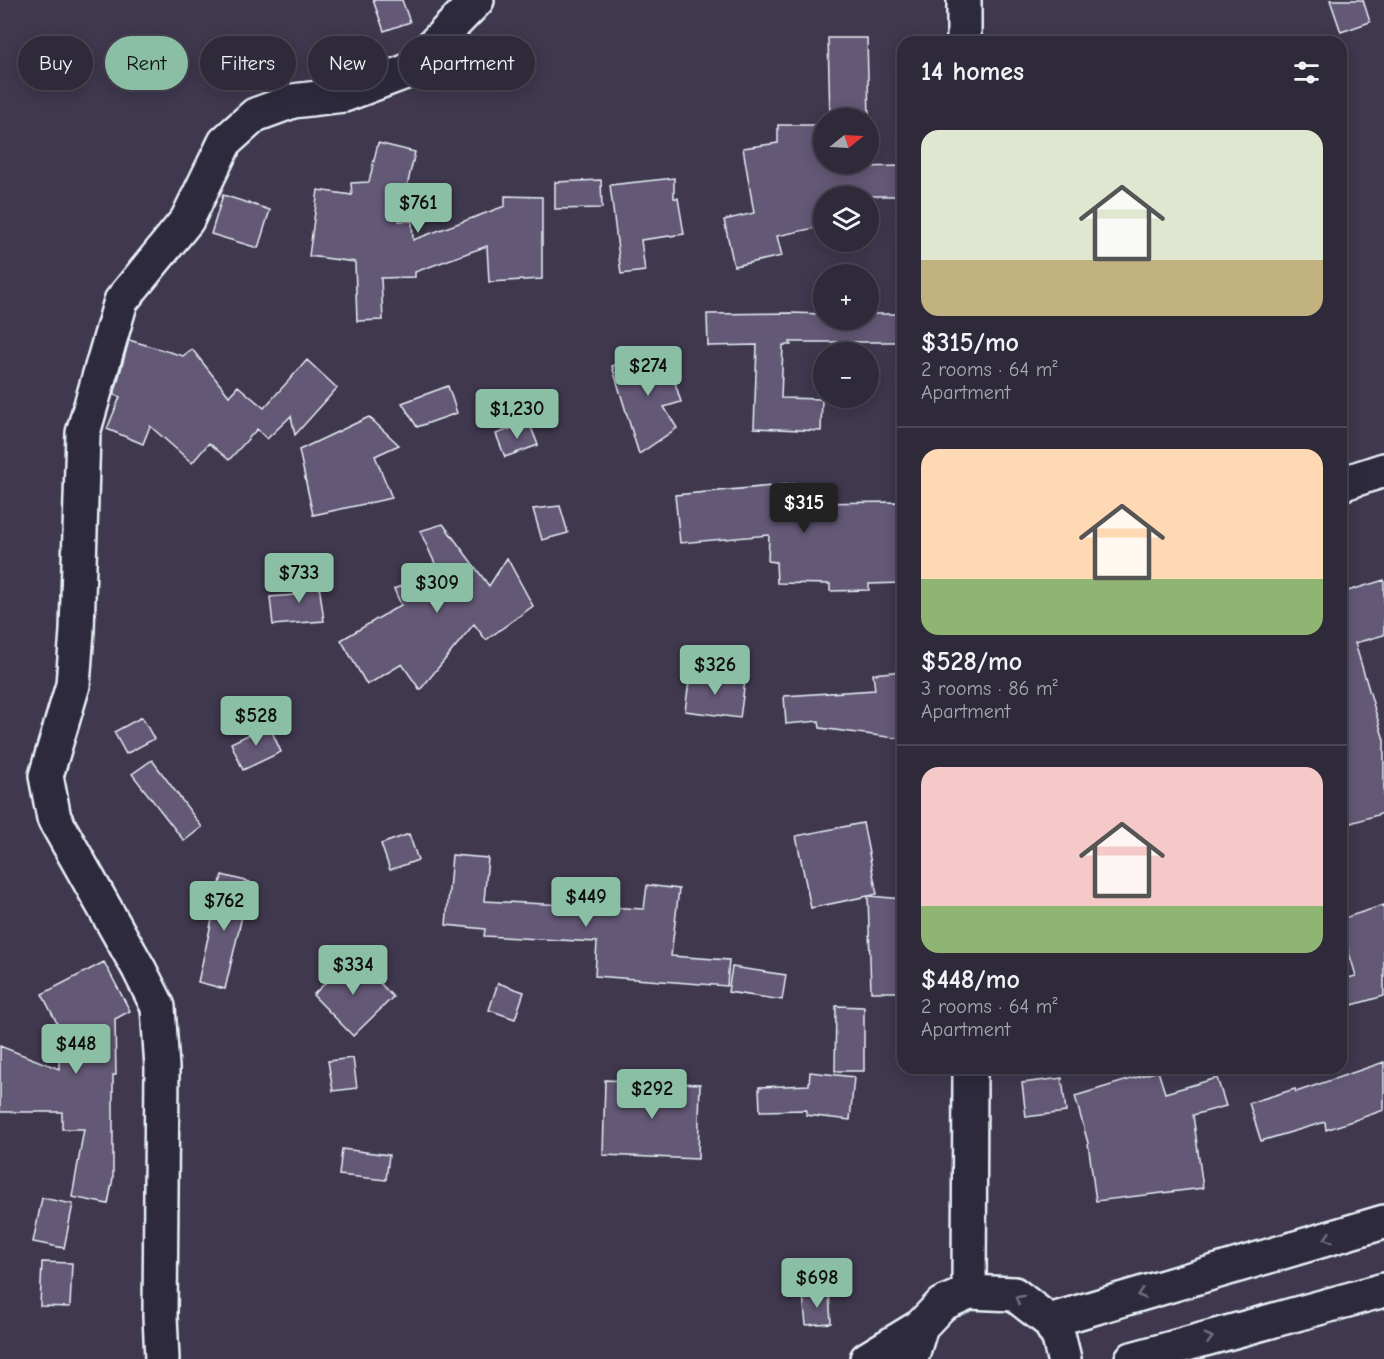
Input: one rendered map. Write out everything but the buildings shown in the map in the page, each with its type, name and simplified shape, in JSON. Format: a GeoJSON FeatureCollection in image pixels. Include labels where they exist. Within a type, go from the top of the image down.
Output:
{"type":"FeatureCollection","features":[{"type":"Feature","properties":{"kind":"main road"},"geometry":{"type":"LineString","coordinates":[[162,1359],[160,1316],[162,1068],[158,1007],[54,818],[46,776],[73,686],[77,631],[82,433],[121,301],[187,220],[225,142],[255,115],[293,101],[344,95],[408,70],[477,0]]}},
{"type":"Feature","properties":{"kind":"main road"},"geometry":{"type":"LineString","coordinates":[[964,0],[964,36]]}},
{"type":"Feature","properties":{"kind":"main road"},"geometry":{"type":"LineString","coordinates":[[1347,482],[1384,470]]}},
{"type":"Feature","properties":{"kind":"main road"},"geometry":{"type":"LineString","coordinates":[[969,1292],[970,1074]]}},
{"type":"Feature","properties":{"kind":"main road"},"geometry":{"type":"LineString","coordinates":[[1049,1321],[1384,1222]]}},
{"type":"Feature","properties":{"kind":"main road"},"geometry":{"type":"LineString","coordinates":[[1132,1359],[1384,1290]]}},
{"type":"Feature","properties":{"kind":"main road"},"geometry":{"type":"LineString","coordinates":[[867,1359],[921,1326],[942,1304],[969,1292],[1014,1294],[1049,1321],[1059,1338],[1064,1359]]}},
{"type":"Feature","properties":{"kind":"main road"},"geometry":{"type":"LineString","coordinates":[[911,1359],[921,1326]]}}]}
